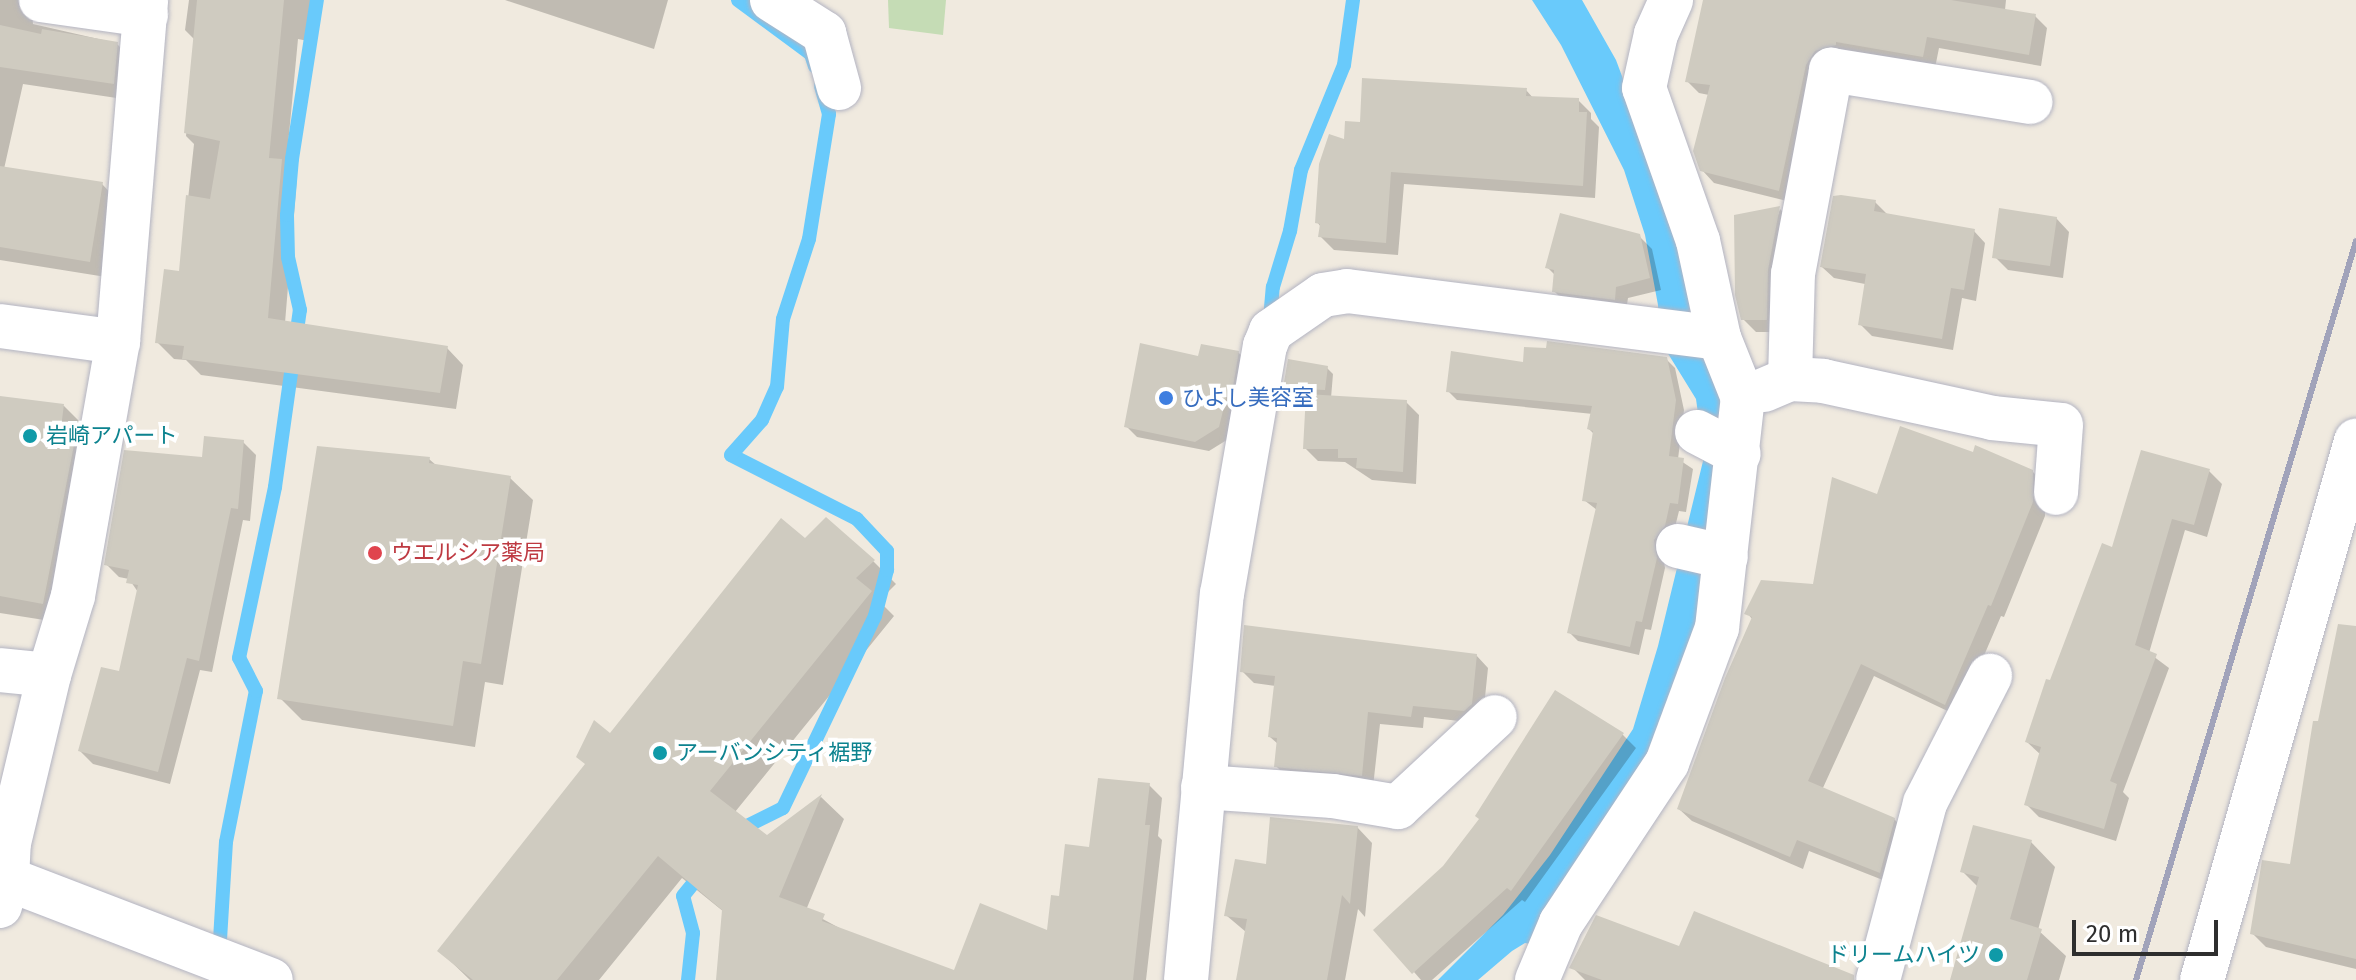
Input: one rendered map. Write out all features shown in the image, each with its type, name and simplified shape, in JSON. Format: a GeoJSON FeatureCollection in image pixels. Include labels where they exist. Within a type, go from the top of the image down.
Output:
{"type":"FeatureCollection","features":[{"type":"Feature","properties":{"kind":"street"},"geometry":{"type":"LineString","coordinates":[[41,0],[146,8],[118,342],[73,596],[49,675],[9,843],[2,887],[233,966]]}},
{"type":"Feature","properties":{"kind":"street"},"geometry":{"type":"LineString","coordinates":[[772,0],[824,33],[839,88]]}},
{"type":"Feature","properties":{"kind":"street"},"geometry":{"type":"LineString","coordinates":[[1537,980],[1561,923],[1667,763],[1717,628],[1743,398],[1719,338],[1698,241],[1644,88],[1656,34],[1671,0]]}},
{"type":"Feature","properties":{"kind":"street"},"geometry":{"type":"LineString","coordinates":[[1790,379],[1793,274],[1831,70],[2030,102]]}},
{"type":"Feature","properties":{"kind":"street"},"geometry":{"type":"LineString","coordinates":[[1186,980],[1222,594],[1265,346],[1271,331],[1323,295],[1347,291],[1719,338]]}},
{"type":"Feature","properties":{"kind":"street"},"geometry":{"type":"LineString","coordinates":[[0,326],[118,342]]}},
{"type":"Feature","properties":{"kind":"street"},"geometry":{"type":"LineString","coordinates":[[1743,398],[1790,379],[1823,381],[1992,418],[2061,425],[2056,493]]}},
{"type":"Feature","properties":{"kind":"street"},"geometry":{"type":"LineString","coordinates":[[1697,432],[1739,454]]}},
{"type":"Feature","properties":{"kind":"street"},"geometry":{"type":"LineString","coordinates":[[2202,980],[2356,441]]}},
{"type":"Feature","properties":{"kind":"street"},"geometry":{"type":"LineString","coordinates":[[1678,546],[1726,557]]}},
{"type":"Feature","properties":{"kind":"street"},"geometry":{"type":"LineString","coordinates":[[0,670],[49,675]]}},
{"type":"Feature","properties":{"kind":"street"},"geometry":{"type":"LineString","coordinates":[[1878,980],[1925,803],[1990,676]]}},
{"type":"Feature","properties":{"kind":"street"},"geometry":{"type":"LineString","coordinates":[[1203,787],[1333,796],[1398,807],[1495,717]]}},
{"type":"Feature","properties":{"kind":"green space"},"geometry":{"type":"Polygon","coordinates":[[[888,0],[946,0],[943,35],[889,28],[888,0]]]}},
{"type":"Feature","properties":{"kind":"water"},"geometry":{"type":"Polygon","coordinates":[[[1532,0],[1582,0],[1616,60],[1658,173],[1722,392],[1725,504],[1676,707],[1530,944],[1525,943],[1512,951],[1478,980],[1438,980],[1503,915],[1550,855],[1633,729],[1658,646],[1704,457],[1696,399],[1659,339],[1658,305],[1645,235],[1624,170],[1561,45],[1532,0]]]}},
{"type":"Feature","properties":{"kind":"building"},"geometry":{"type":"Polygon","coordinates":[[[197,0],[284,0],[269,158],[282,159],[268,318],[448,346],[440,393],[182,359],[184,346],[155,343],[164,269],[179,271],[186,195],[210,199],[220,141],[184,133],[197,0]]]}},
{"type":"Feature","properties":{"kind":"building"},"geometry":{"type":"Polygon","coordinates":[[[1703,0],[1951,0],[2036,14],[2029,55],[1927,37],[1923,57],[1836,42],[1836,45],[1815,51],[1806,65],[1779,191],[1700,171],[1693,151],[1710,85],[1685,82],[1703,0]]]}},
{"type":"Feature","properties":{"kind":"building"},"geometry":{"type":"Polygon","coordinates":[[[0,25],[41,34],[42,29],[118,42],[114,84],[0,67],[0,25]]]}},
{"type":"Feature","properties":{"kind":"building"},"geometry":{"type":"Polygon","coordinates":[[[1362,78],[1527,88],[1526,96],[1579,98],[1579,112],[1587,112],[1583,186],[1391,172],[1386,243],[1318,237],[1320,224],[1315,223],[1319,164],[1329,134],[1344,139],[1345,121],[1360,122],[1362,78]]]}},
{"type":"Feature","properties":{"kind":"building"},"geometry":{"type":"Polygon","coordinates":[[[0,166],[103,182],[90,262],[0,247],[0,166]]]}},
{"type":"Feature","properties":{"kind":"building"},"geometry":{"type":"Polygon","coordinates":[[[1833,196],[1876,200],[1874,211],[1975,229],[1964,290],[1951,288],[1942,339],[1858,325],[1866,274],[1820,267],[1833,196]]]}},
{"type":"Feature","properties":{"kind":"building"},"geometry":{"type":"Polygon","coordinates":[[[1780,206],[1768,270],[1767,320],[1741,320],[1735,295],[1734,215],[1780,206]]]}},
{"type":"Feature","properties":{"kind":"building"},"geometry":{"type":"Polygon","coordinates":[[[1999,208],[2057,217],[2050,266],[1992,258],[1999,208]]]}},
{"type":"Feature","properties":{"kind":"building"},"geometry":{"type":"Polygon","coordinates":[[[1560,213],[1640,234],[1650,278],[1616,287],[1615,300],[1552,292],[1554,270],[1545,268],[1560,213]]]}},
{"type":"Feature","properties":{"kind":"building"},"geometry":{"type":"Polygon","coordinates":[[[1547,341],[1667,357],[1676,400],[1669,456],[1684,458],[1678,504],[1670,503],[1665,526],[1654,540],[1657,558],[1642,622],[1636,621],[1630,647],[1567,633],[1597,503],[1582,501],[1593,431],[1587,429],[1592,406],[1446,392],[1451,351],[1523,362],[1524,347],[1546,348],[1547,341]]]}},
{"type":"Feature","properties":{"kind":"building","name":"ひよし美容室"},"geometry":{"type":"Polygon","coordinates":[[[1140,343],[1198,356],[1201,344],[1239,351],[1233,387],[1229,386],[1219,427],[1195,442],[1124,427],[1140,343]]]}},
{"type":"Feature","properties":{"kind":"building"},"geometry":{"type":"Polygon","coordinates":[[[1288,359],[1328,366],[1325,390],[1283,388],[1288,359]]]}},
{"type":"Feature","properties":{"kind":"building"},"geometry":{"type":"Polygon","coordinates":[[[1306,394],[1407,400],[1403,472],[1356,468],[1357,458],[1338,458],[1338,449],[1303,449],[1306,394]]]}},
{"type":"Feature","properties":{"kind":"building"},"geometry":{"type":"Polygon","coordinates":[[[0,396],[64,404],[59,444],[74,445],[43,604],[0,596],[0,396]]]}},
{"type":"Feature","properties":{"kind":"building"},"geometry":{"type":"Polygon","coordinates":[[[1900,426],[1973,452],[1975,445],[2033,470],[2033,502],[1991,606],[1988,605],[1945,705],[1861,664],[1808,781],[1895,818],[1880,873],[1797,840],[1790,857],[1677,809],[1725,678],[1752,617],[1744,614],[1761,580],[1813,584],[1832,477],[1877,494],[1900,426]]]}},
{"type":"Feature","properties":{"kind":"building"},"geometry":{"type":"Polygon","coordinates":[[[204,436],[244,440],[238,509],[231,508],[199,661],[187,658],[158,772],[78,751],[101,667],[119,671],[138,585],[126,583],[129,570],[104,565],[124,450],[202,457],[204,436]]]}},
{"type":"Feature","properties":{"kind":"building"},"geometry":{"type":"Polygon","coordinates":[[[317,446],[430,457],[429,463],[511,476],[481,664],[463,661],[453,726],[277,699],[317,446]]]}},
{"type":"Feature","properties":{"kind":"building"},"geometry":{"type":"Polygon","coordinates":[[[2141,450],[2210,469],[2194,525],[2172,519],[2135,645],[2157,654],[2110,781],[2117,784],[2104,829],[2024,805],[2041,747],[2025,742],[2046,679],[2050,680],[2102,543],[2112,547],[2141,450]]]}},
{"type":"Feature","properties":{"kind":"building"},"geometry":{"type":"Polygon","coordinates":[[[826,517],[875,560],[856,578],[872,591],[710,791],[767,835],[822,794],[779,897],[825,914],[822,921],[954,970],[980,903],[1047,930],[1051,895],[1059,896],[1065,844],[1089,847],[1098,778],[1150,783],[1145,825],[1150,825],[1133,980],[716,980],[722,910],[658,856],[557,980],[473,980],[437,951],[585,764],[576,757],[594,720],[610,733],[781,518],[805,538],[826,517]]]}},
{"type":"Feature","properties":{"kind":"building"},"geometry":{"type":"Polygon","coordinates":[[[2338,624],[2356,626],[2356,959],[2250,934],[2262,860],[2290,864],[2313,721],[2318,721],[2338,624]]]}},
{"type":"Feature","properties":{"kind":"building"},"geometry":{"type":"Polygon","coordinates":[[[1244,625],[1477,654],[1472,704],[1464,711],[1413,706],[1411,717],[1368,712],[1362,776],[1274,767],[1277,738],[1268,737],[1275,676],[1240,672],[1244,625]]]}},
{"type":"Feature","properties":{"kind":"building"},"geometry":{"type":"Polygon","coordinates":[[[1555,690],[1624,733],[1511,891],[1507,888],[1412,974],[1373,930],[1443,866],[1479,819],[1475,816],[1555,690]]]}},
{"type":"Feature","properties":{"kind":"building"},"geometry":{"type":"Polygon","coordinates":[[[1270,817],[1358,826],[1350,904],[1342,895],[1327,980],[1236,980],[1247,919],[1224,916],[1235,859],[1266,864],[1270,817]]]}},
{"type":"Feature","properties":{"kind":"building"},"geometry":{"type":"Polygon","coordinates":[[[1973,825],[2032,840],[2010,919],[2042,929],[2027,980],[1950,980],[1979,877],[1960,872],[1973,825]]]}},
{"type":"Feature","properties":{"kind":"building"},"geometry":{"type":"Polygon","coordinates":[[[1694,911],[1854,975],[1854,980],[1602,980],[1569,968],[1596,915],[1679,946],[1694,911]]]}},
{"type":"Feature","properties":{"kind":"waterway"},"geometry":{"type":"LineString","coordinates":[[219,956],[226,842],[256,691],[239,658],[275,487],[300,310],[288,257],[287,215],[292,159],[317,0]]}},
{"type":"Feature","properties":{"kind":"waterway"},"geometry":{"type":"LineString","coordinates":[[738,0],[811,54],[815,66]]}},
{"type":"Feature","properties":{"kind":"waterway"},"geometry":{"type":"LineString","coordinates":[[1270,319],[1273,287],[1290,231],[1301,170],[1344,65],[1353,0]]}},
{"type":"Feature","properties":{"kind":"waterway"},"geometry":{"type":"LineString","coordinates":[[737,831],[783,808],[875,616],[887,570],[887,551],[857,519],[731,455],[762,420],[777,387],[783,319],[809,239],[829,114],[821,86]]}},
{"type":"Feature","properties":{"kind":"waterway"},"geometry":{"type":"LineString","coordinates":[[688,980],[693,933],[683,896],[703,871]]}},
{"type":"Feature","properties":{"kind":"railway"},"geometry":{"type":"LineString","coordinates":[[2136,980],[2356,241]]}},
{"type":"Feature","properties":{"kind":"place","name":"ひよし美容室"},"geometry":{"type":"Point","coordinates":[1166,398]}},
{"type":"Feature","properties":{"kind":"place","name":"岩崎アパート"},"geometry":{"type":"Point","coordinates":[30,436]}},
{"type":"Feature","properties":{"kind":"place","name":"ウエルシア薬局"},"geometry":{"type":"Point","coordinates":[375,553]}},
{"type":"Feature","properties":{"kind":"place","name":"アーバンシティ裾野"},"geometry":{"type":"Point","coordinates":[660,753]}},
{"type":"Feature","properties":{"kind":"place","name":"ドリームハイツ"},"geometry":{"type":"Point","coordinates":[1996,955]}}]}
